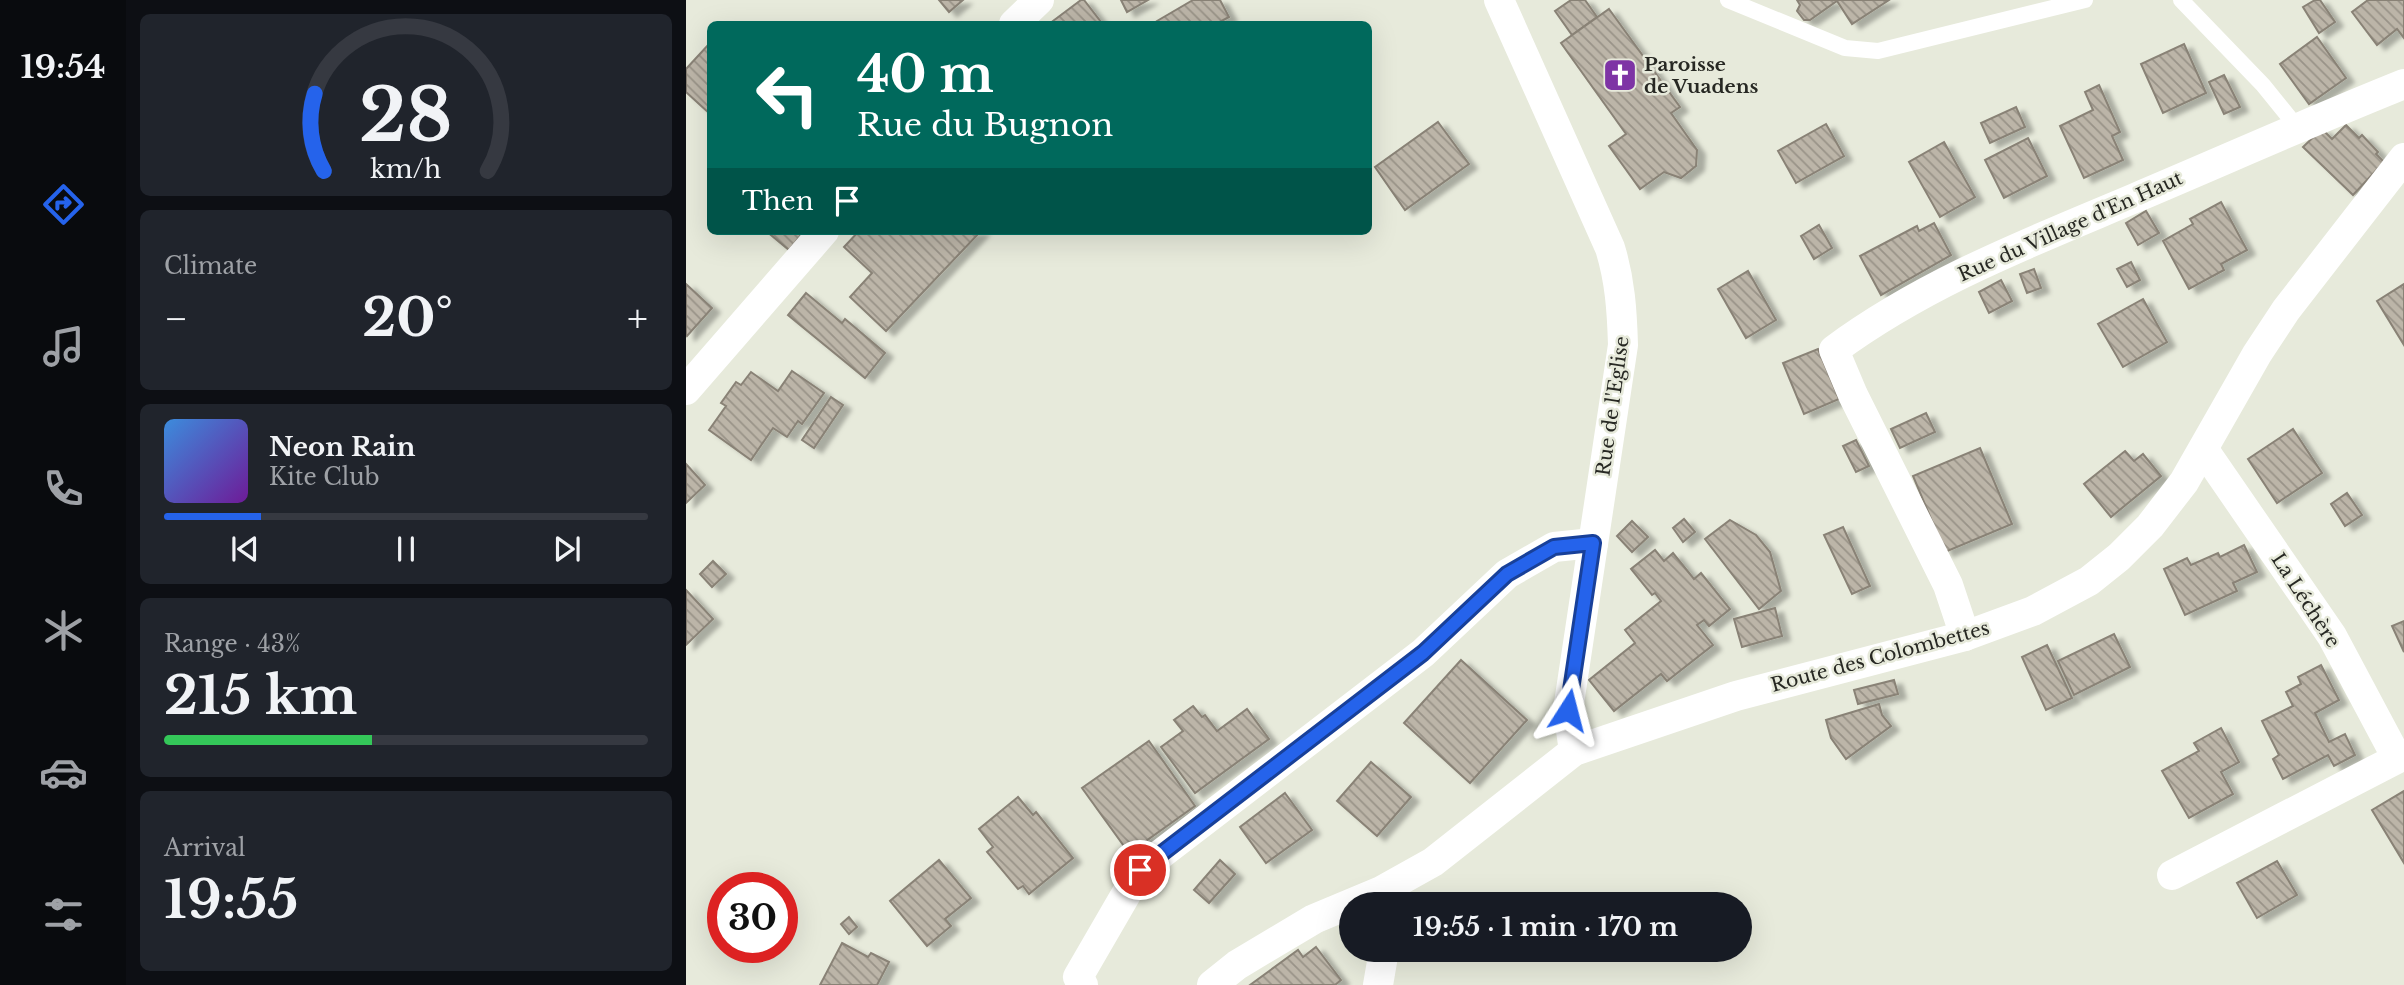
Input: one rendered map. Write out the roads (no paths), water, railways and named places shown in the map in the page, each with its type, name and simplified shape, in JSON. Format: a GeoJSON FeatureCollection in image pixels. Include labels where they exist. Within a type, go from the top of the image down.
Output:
{"type":"FeatureCollection","features":[{"type":"Feature","properties":{"kind":"street"},"geometry":{"type":"LineString","coordinates":[[1017,21],[1039,0]]}},
{"type":"Feature","properties":{"kind":"street","name":"Rue de l'Eglise"},"geometry":{"type":"LineString","coordinates":[[1499,0],[1610,248],[1622,300],[1623,345],[1568,710],[1574,751]]}},
{"type":"Feature","properties":{"kind":"street","name":"Rue du Village d'En Haut"},"geometry":{"type":"LineString","coordinates":[[1965,636],[1948,585],[1853,395],[1834,350],[1871,322],[1975,265],[2404,84]]}},
{"type":"Feature","properties":{"kind":"street","name":"Route des Colombettes"},"geometry":{"type":"LineString","coordinates":[[1391,892],[1574,751],[1736,695],[1965,636],[2033,611],[2089,581],[2119,557],[2150,526],[2184,482],[2257,354],[2286,310],[2404,158]]}},
{"type":"Feature","properties":{"kind":"street"},"geometry":{"type":"LineString","coordinates":[[686,390],[821,235]]}},
{"type":"Feature","properties":{"kind":"street","name":"La Léchère"},"geometry":{"type":"LineString","coordinates":[[2172,875],[2400,757],[2332,636],[2204,450]]}},
{"type":"Feature","properties":{"kind":"street"},"geometry":{"type":"LineString","coordinates":[[1083,985],[1078,977],[1140,870],[1423,653],[1507,574],[1554,547],[1593,543]]}},
{"type":"Feature","properties":{"kind":"street","name":"Route des Colombettes"},"geometry":{"type":"LineString","coordinates":[[1212,985],[1237,965],[1314,919],[1339,911]]}},
{"type":"Feature","properties":{"kind":"street"},"geometry":{"type":"LineString","coordinates":[[1378,985],[1382,962]]}},
{"type":"Feature","properties":{"kind":"lane"},"geometry":{"type":"LineString","coordinates":[[1728,0],[1845,48],[1878,51],[2085,0]]}},
{"type":"Feature","properties":{"kind":"lane"},"geometry":{"type":"LineString","coordinates":[[2181,0],[2263,85],[2297,127]]}},
{"type":"Feature","properties":{"kind":"place","name":"Paroisse de Vuadens"},"geometry":{"type":"Point","coordinates":[1620,75]}}]}
